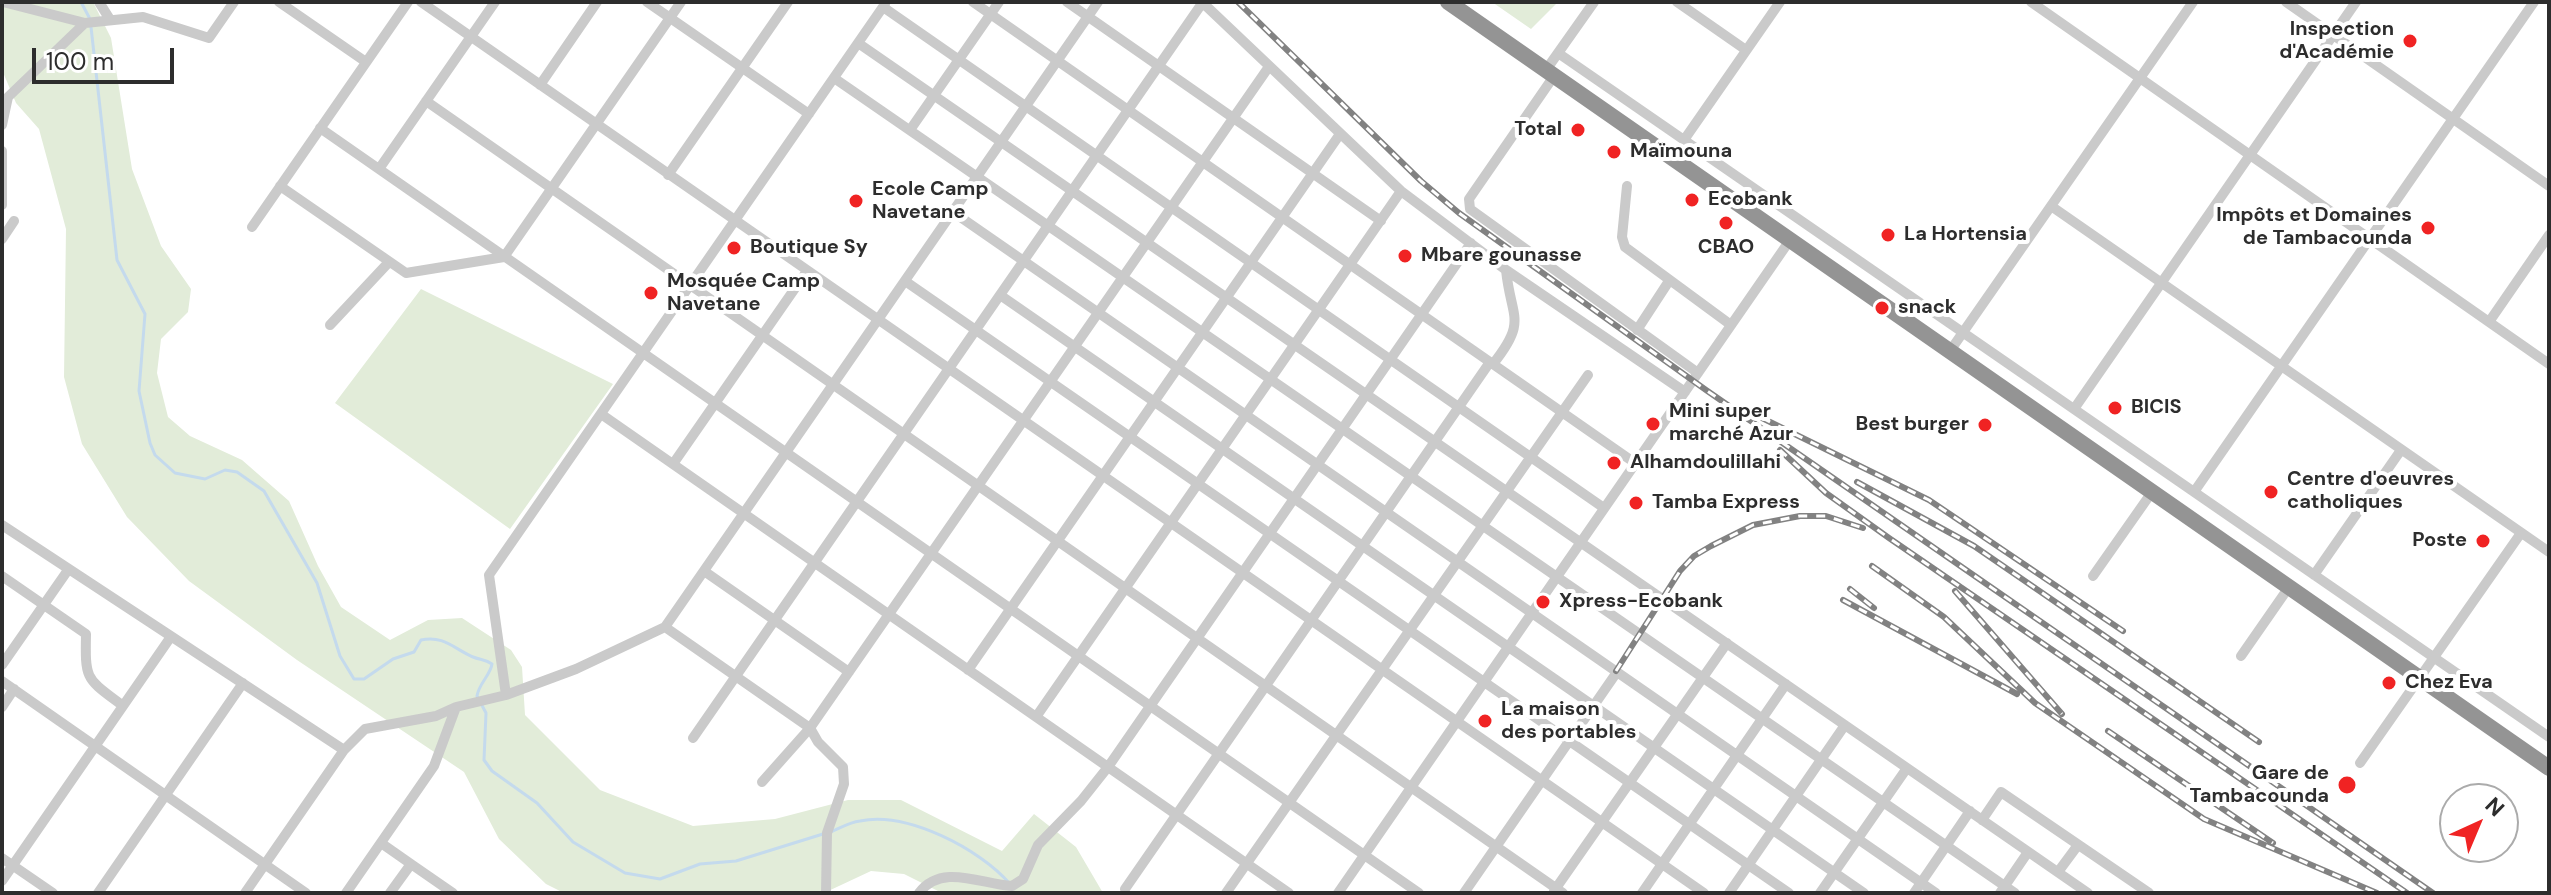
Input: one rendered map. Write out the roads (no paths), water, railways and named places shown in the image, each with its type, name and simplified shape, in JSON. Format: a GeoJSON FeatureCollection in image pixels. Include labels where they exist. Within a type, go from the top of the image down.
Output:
{"type":"FeatureCollection","features":[{"type":"Feature","properties":{"kind":"highway"},"geometry":{"type":"LineString","coordinates":[[1448,2],[2549,768]]}},
{"type":"Feature","properties":{"kind":"street"},"geometry":{"type":"LineString","coordinates":[[3,2],[85,23],[109,18],[143,17],[209,38],[234,2]]}},
{"type":"Feature","properties":{"kind":"street"},"geometry":{"type":"LineString","coordinates":[[99,2],[109,18]]}},
{"type":"Feature","properties":{"kind":"street"},"geometry":{"type":"LineString","coordinates":[[279,2],[366,62]]}},
{"type":"Feature","properties":{"kind":"street"},"geometry":{"type":"LineString","coordinates":[[252,227],[408,2]]}},
{"type":"Feature","properties":{"kind":"street"},"geometry":{"type":"LineString","coordinates":[[421,2],[1704,893]]}},
{"type":"Feature","properties":{"kind":"street"},"geometry":{"type":"LineString","coordinates":[[379,169],[495,2]]}},
{"type":"Feature","properties":{"kind":"street"},"geometry":{"type":"LineString","coordinates":[[540,85],[597,2]]}},
{"type":"Feature","properties":{"kind":"street"},"geometry":{"type":"LineString","coordinates":[[647,2],[809,114]]}},
{"type":"Feature","properties":{"kind":"street"},"geometry":{"type":"LineString","coordinates":[[280,186],[406,273],[504,257],[681,2]]}},
{"type":"Feature","properties":{"kind":"street"},"geometry":{"type":"LineString","coordinates":[[668,175],[788,2]]}},
{"type":"Feature","properties":{"kind":"street"},"geometry":{"type":"LineString","coordinates":[[973,2],[1635,463]]}},
{"type":"Feature","properties":{"kind":"street"},"geometry":{"type":"LineString","coordinates":[[910,130],[999,2]]}},
{"type":"Feature","properties":{"kind":"street"},"geometry":{"type":"LineString","coordinates":[[1067,2],[1381,221]]}},
{"type":"Feature","properties":{"kind":"street"},"geometry":{"type":"LineString","coordinates":[[245,893],[344,750],[365,729],[436,716],[456,707],[506,695],[576,669],[665,627],[1098,2]]}},
{"type":"Feature","properties":{"kind":"street"},"geometry":{"type":"LineString","coordinates":[[693,738],[1202,2],[1268,68],[1401,191],[1506,270],[1685,392]]}},
{"type":"Feature","properties":{"kind":"street"},"geometry":{"type":"LineString","coordinates":[[1594,2],[1558,53],[1550,73],[1469,199],[1470,209],[1698,373]]}},
{"type":"Feature","properties":{"kind":"street"},"geometry":{"type":"LineString","coordinates":[[1677,2],[1746,50]]}},
{"type":"Feature","properties":{"kind":"street"},"geometry":{"type":"LineString","coordinates":[[1684,140],[1780,2]]}},
{"type":"Feature","properties":{"kind":"street"},"geometry":{"type":"LineString","coordinates":[[1950,351],[2193,2]]}},
{"type":"Feature","properties":{"kind":"street"},"geometry":{"type":"LineString","coordinates":[[2286,2],[2549,186]]}},
{"type":"Feature","properties":{"kind":"street"},"geometry":{"type":"LineString","coordinates":[[2074,409],[2356,2]]}},
{"type":"Feature","properties":{"kind":"street"},"geometry":{"type":"LineString","coordinates":[[2194,492],[2534,2]]}},
{"type":"Feature","properties":{"kind":"street"},"geometry":{"type":"LineString","coordinates":[[506,695],[489,575],[885,4],[1026,106],[1604,508]]}},
{"type":"Feature","properties":{"kind":"street"},"geometry":{"type":"LineString","coordinates":[[2036,4],[2549,364]]}},
{"type":"Feature","properties":{"kind":"street"},"geometry":{"type":"LineString","coordinates":[[2,125],[5,95],[85,23]]}},
{"type":"Feature","properties":{"kind":"street"},"geometry":{"type":"LineString","coordinates":[[858,43],[2088,893]]}},
{"type":"Feature","properties":{"kind":"street"},"geometry":{"type":"LineString","coordinates":[[1558,53],[2549,737]]}},
{"type":"Feature","properties":{"kind":"street"},"geometry":{"type":"LineString","coordinates":[[762,782],[810,728],[1268,68]]}},
{"type":"Feature","properties":{"kind":"street"},"geometry":{"type":"LineString","coordinates":[[834,78],[1883,802],[2002,890],[2015,893]]}},
{"type":"Feature","properties":{"kind":"street"},"geometry":{"type":"LineString","coordinates":[[426,101],[1558,891],[1727,643]]}},
{"type":"Feature","properties":{"kind":"street"},"geometry":{"type":"LineString","coordinates":[[320,128],[1419,893]]}},
{"type":"Feature","properties":{"kind":"street"},"geometry":{"type":"LineString","coordinates":[[968,670],[1340,134]]}},
{"type":"Feature","properties":{"kind":"street"},"geometry":{"type":"LineString","coordinates":[[2,151],[2,205]]}},
{"type":"Feature","properties":{"kind":"street"},"geometry":{"type":"LineString","coordinates":[[1627,186],[1623,243],[1630,253],[1731,325]]}},
{"type":"Feature","properties":{"kind":"street"},"geometry":{"type":"LineString","coordinates":[[1036,717],[1401,191]]}},
{"type":"Feature","properties":{"kind":"street"},"geometry":{"type":"LineString","coordinates":[[2051,206],[2549,552]]}},
{"type":"Feature","properties":{"kind":"street"},"geometry":{"type":"LineString","coordinates":[[953,212],[1936,893]]}},
{"type":"Feature","properties":{"kind":"street"},"geometry":{"type":"LineString","coordinates":[[2,239],[14,221]]}},
{"type":"Feature","properties":{"kind":"street"},"geometry":{"type":"LineString","coordinates":[[2489,322],[2549,235]]}},
{"type":"Feature","properties":{"kind":"street"},"geometry":{"type":"LineString","coordinates":[[1338,893],[1790,240]]}},
{"type":"Feature","properties":{"kind":"street"},"geometry":{"type":"LineString","coordinates":[[919,893],[926,884],[944,879],[975,877],[1016,886],[1038,845],[1081,801],[1108,767],[1471,243]]}},
{"type":"Feature","properties":{"kind":"street"},"geometry":{"type":"LineString","coordinates":[[330,325],[389,262]]}},
{"type":"Feature","properties":{"kind":"street"},"geometry":{"type":"LineString","coordinates":[[1125,889],[1435,441],[1515,331],[1516,315],[1506,270]]}},
{"type":"Feature","properties":{"kind":"street"},"geometry":{"type":"LineString","coordinates":[[673,464],[807,271]]}},
{"type":"Feature","properties":{"kind":"street"},"geometry":{"type":"LineString","coordinates":[[905,281],[1789,893]]}},
{"type":"Feature","properties":{"kind":"street"},"geometry":{"type":"LineString","coordinates":[[1637,330],[1669,281]]}},
{"type":"Feature","properties":{"kind":"street"},"geometry":{"type":"LineString","coordinates":[[1000,295],[1864,893]]}},
{"type":"Feature","properties":{"kind":"street"},"geometry":{"type":"LineString","coordinates":[[1226,893],[1588,375]]}},
{"type":"Feature","properties":{"kind":"street"},"geometry":{"type":"LineString","coordinates":[[601,414],[1289,893]]}},
{"type":"Feature","properties":{"kind":"street"},"geometry":{"type":"LineString","coordinates":[[2314,575],[2401,450]]}},
{"type":"Feature","properties":{"kind":"street"},"geometry":{"type":"LineString","coordinates":[[2093,576],[2152,492]]}},
{"type":"Feature","properties":{"kind":"street"},"geometry":{"type":"LineString","coordinates":[[2,525],[344,750]]}},
{"type":"Feature","properties":{"kind":"street"},"geometry":{"type":"LineString","coordinates":[[2360,763],[2521,533]]}},
{"type":"Feature","properties":{"kind":"street"},"geometry":{"type":"LineString","coordinates":[[2,665],[68,570]]}},
{"type":"Feature","properties":{"kind":"street"},"geometry":{"type":"LineString","coordinates":[[704,571],[849,672]]}},
{"type":"Feature","properties":{"kind":"street"},"geometry":{"type":"LineString","coordinates":[[2,576],[86,634],[86,666],[91,682],[123,706]]}},
{"type":"Feature","properties":{"kind":"street"},"geometry":{"type":"LineString","coordinates":[[2241,656],[2289,587]]}},
{"type":"Feature","properties":{"kind":"street"},"geometry":{"type":"LineString","coordinates":[[665,627],[810,728],[818,742],[843,767],[845,777],[827,833],[826,893]]}},
{"type":"Feature","properties":{"kind":"street"},"geometry":{"type":"LineString","coordinates":[[2,881],[170,638]]}},
{"type":"Feature","properties":{"kind":"street"},"geometry":{"type":"LineString","coordinates":[[1464,893],[1617,672]]}},
{"type":"Feature","properties":{"kind":"street"},"geometry":{"type":"LineString","coordinates":[[2,681],[306,893]]}},
{"type":"Feature","properties":{"kind":"street"},"geometry":{"type":"LineString","coordinates":[[98,893],[243,683]]}},
{"type":"Feature","properties":{"kind":"street"},"geometry":{"type":"LineString","coordinates":[[1642,893],[1786,684]]}},
{"type":"Feature","properties":{"kind":"street"},"geometry":{"type":"LineString","coordinates":[[2,707],[14,689]]}},
{"type":"Feature","properties":{"kind":"street"},"geometry":{"type":"LineString","coordinates":[[346,893],[434,766],[456,707]]}},
{"type":"Feature","properties":{"kind":"street"},"geometry":{"type":"LineString","coordinates":[[1729,893],[1845,725]]}},
{"type":"Feature","properties":{"kind":"street"},"geometry":{"type":"LineString","coordinates":[[1820,893],[1907,768]]}},
{"type":"Feature","properties":{"kind":"street"},"geometry":{"type":"LineString","coordinates":[[1982,820],[2001,792],[2149,893]]}},
{"type":"Feature","properties":{"kind":"street"},"geometry":{"type":"LineString","coordinates":[[1914,893],[1970,811]]}},
{"type":"Feature","properties":{"kind":"street"},"geometry":{"type":"LineString","coordinates":[[381,843],[453,893]]}},
{"type":"Feature","properties":{"kind":"street"},"geometry":{"type":"LineString","coordinates":[[2058,872],[2078,845]]}},
{"type":"Feature","properties":{"kind":"street"},"geometry":{"type":"LineString","coordinates":[[2002,890],[2028,852]]}},
{"type":"Feature","properties":{"kind":"street"},"geometry":{"type":"LineString","coordinates":[[2,858],[53,893]]}},
{"type":"Feature","properties":{"kind":"street"},"geometry":{"type":"LineString","coordinates":[[390,893],[411,864]]}},
{"type":"Feature","properties":{"kind":"waterway"},"geometry":{"type":"LineString","coordinates":[[81,2],[90,19]]}},
{"type":"Feature","properties":{"kind":"waterway"},"geometry":{"type":"LineString","coordinates":[[91,27],[117,260],[145,314],[139,391],[150,443],[155,455],[175,473],[205,479],[225,470],[237,472],[264,491],[317,583],[340,656],[354,679],[364,679],[393,659],[414,652],[421,640],[429,639],[443,641],[492,664],[477,696],[486,713],[484,760],[492,771],[537,803],[573,842],[625,873],[660,879],[700,864],[736,861],[823,834]]}},
{"type":"Feature","properties":{"kind":"waterway"},"geometry":{"type":"LineString","coordinates":[[831,832],[860,821],[879,819],[920,827],[981,858],[1010,884]]}},
{"type":"Feature","properties":{"kind":"railway"},"geometry":{"type":"LineString","coordinates":[[1238,2],[1421,181],[1459,213],[1706,390],[2433,893]]}},
{"type":"Feature","properties":{"kind":"railway"},"geometry":{"type":"LineString","coordinates":[[1762,418],[1929,500],[2123,631]]}},
{"type":"Feature","properties":{"kind":"railway"},"geometry":{"type":"LineString","coordinates":[[1780,450],[1826,493],[1889,538],[2407,893]]}},
{"type":"Feature","properties":{"kind":"railway"},"geometry":{"type":"LineString","coordinates":[[1857,482],[1974,546],[2259,742]]}},
{"type":"Feature","properties":{"kind":"railway"},"geometry":{"type":"LineString","coordinates":[[1616,671],[1680,571],[1694,556],[1711,546],[1753,525],[1800,516],[1826,516],[1863,528]]}},
{"type":"Feature","properties":{"kind":"railway"},"geometry":{"type":"LineString","coordinates":[[1872,566],[1944,617],[2035,703],[2204,819],[2377,893]]}},
{"type":"Feature","properties":{"kind":"railway"},"geometry":{"type":"LineString","coordinates":[[1850,589],[1874,608]]}},
{"type":"Feature","properties":{"kind":"railway"},"geometry":{"type":"LineString","coordinates":[[1955,591],[2062,714]]}},
{"type":"Feature","properties":{"kind":"railway"},"geometry":{"type":"LineString","coordinates":[[1843,600],[2017,694]]}},
{"type":"Feature","properties":{"kind":"railway"},"geometry":{"type":"LineString","coordinates":[[2108,731],[2273,843]]}},
{"type":"Feature","properties":{"kind":"place","name":"Inspection d'Académie"},"geometry":{"type":"Point","coordinates":[2410,41]}},
{"type":"Feature","properties":{"kind":"place","name":"Total"},"geometry":{"type":"Point","coordinates":[1578,130]}},
{"type":"Feature","properties":{"kind":"place","name":"Maïmouna"},"geometry":{"type":"Point","coordinates":[1614,152]}},
{"type":"Feature","properties":{"kind":"place","name":"Ecobank"},"geometry":{"type":"Point","coordinates":[1692,200]}},
{"type":"Feature","properties":{"kind":"place","name":"Ecole Camp Navetane"},"geometry":{"type":"Point","coordinates":[856,201]}},
{"type":"Feature","properties":{"kind":"place","name":"CBAO"},"geometry":{"type":"Point","coordinates":[1726,223]}},
{"type":"Feature","properties":{"kind":"place","name":"Impôts et Domaines de Tambacounda"},"geometry":{"type":"Point","coordinates":[2428,228]}},
{"type":"Feature","properties":{"kind":"place","name":"La Hortensia"},"geometry":{"type":"Point","coordinates":[1888,235]}},
{"type":"Feature","properties":{"kind":"place","name":"Boutique Sy"},"geometry":{"type":"Point","coordinates":[734,248]}},
{"type":"Feature","properties":{"kind":"place","name":"Mbare gounasse"},"geometry":{"type":"Point","coordinates":[1405,256]}},
{"type":"Feature","properties":{"kind":"place","name":"Mosquée Camp Navetane"},"geometry":{"type":"Point","coordinates":[651,293]}},
{"type":"Feature","properties":{"kind":"place","name":"snack"},"geometry":{"type":"Point","coordinates":[1882,308]}},
{"type":"Feature","properties":{"kind":"place","name":"BICIS"},"geometry":{"type":"Point","coordinates":[2115,408]}},
{"type":"Feature","properties":{"kind":"place","name":"Mini super marché Azur"},"geometry":{"type":"Point","coordinates":[1653,424]}},
{"type":"Feature","properties":{"kind":"place","name":"Best burger"},"geometry":{"type":"Point","coordinates":[1985,425]}},
{"type":"Feature","properties":{"kind":"place","name":"Alhamdoulillahi"},"geometry":{"type":"Point","coordinates":[1614,463]}},
{"type":"Feature","properties":{"kind":"place","name":"Centre d'oeuvres catholiques"},"geometry":{"type":"Point","coordinates":[2271,492]}},
{"type":"Feature","properties":{"kind":"place","name":"Tamba Express"},"geometry":{"type":"Point","coordinates":[1636,503]}},
{"type":"Feature","properties":{"kind":"place","name":"Poste"},"geometry":{"type":"Point","coordinates":[2483,541]}},
{"type":"Feature","properties":{"kind":"place","name":"Xpress-Ecobank"},"geometry":{"type":"Point","coordinates":[1543,602]}},
{"type":"Feature","properties":{"kind":"place","name":"Chez Eva"},"geometry":{"type":"Point","coordinates":[2389,683]}},
{"type":"Feature","properties":{"kind":"place","name":"La maison des portables"},"geometry":{"type":"Point","coordinates":[1485,721]}},
{"type":"Feature","properties":{"kind":"place","name":"Gare de Tambacounda"},"geometry":{"type":"Point","coordinates":[2347,785]}}]}
